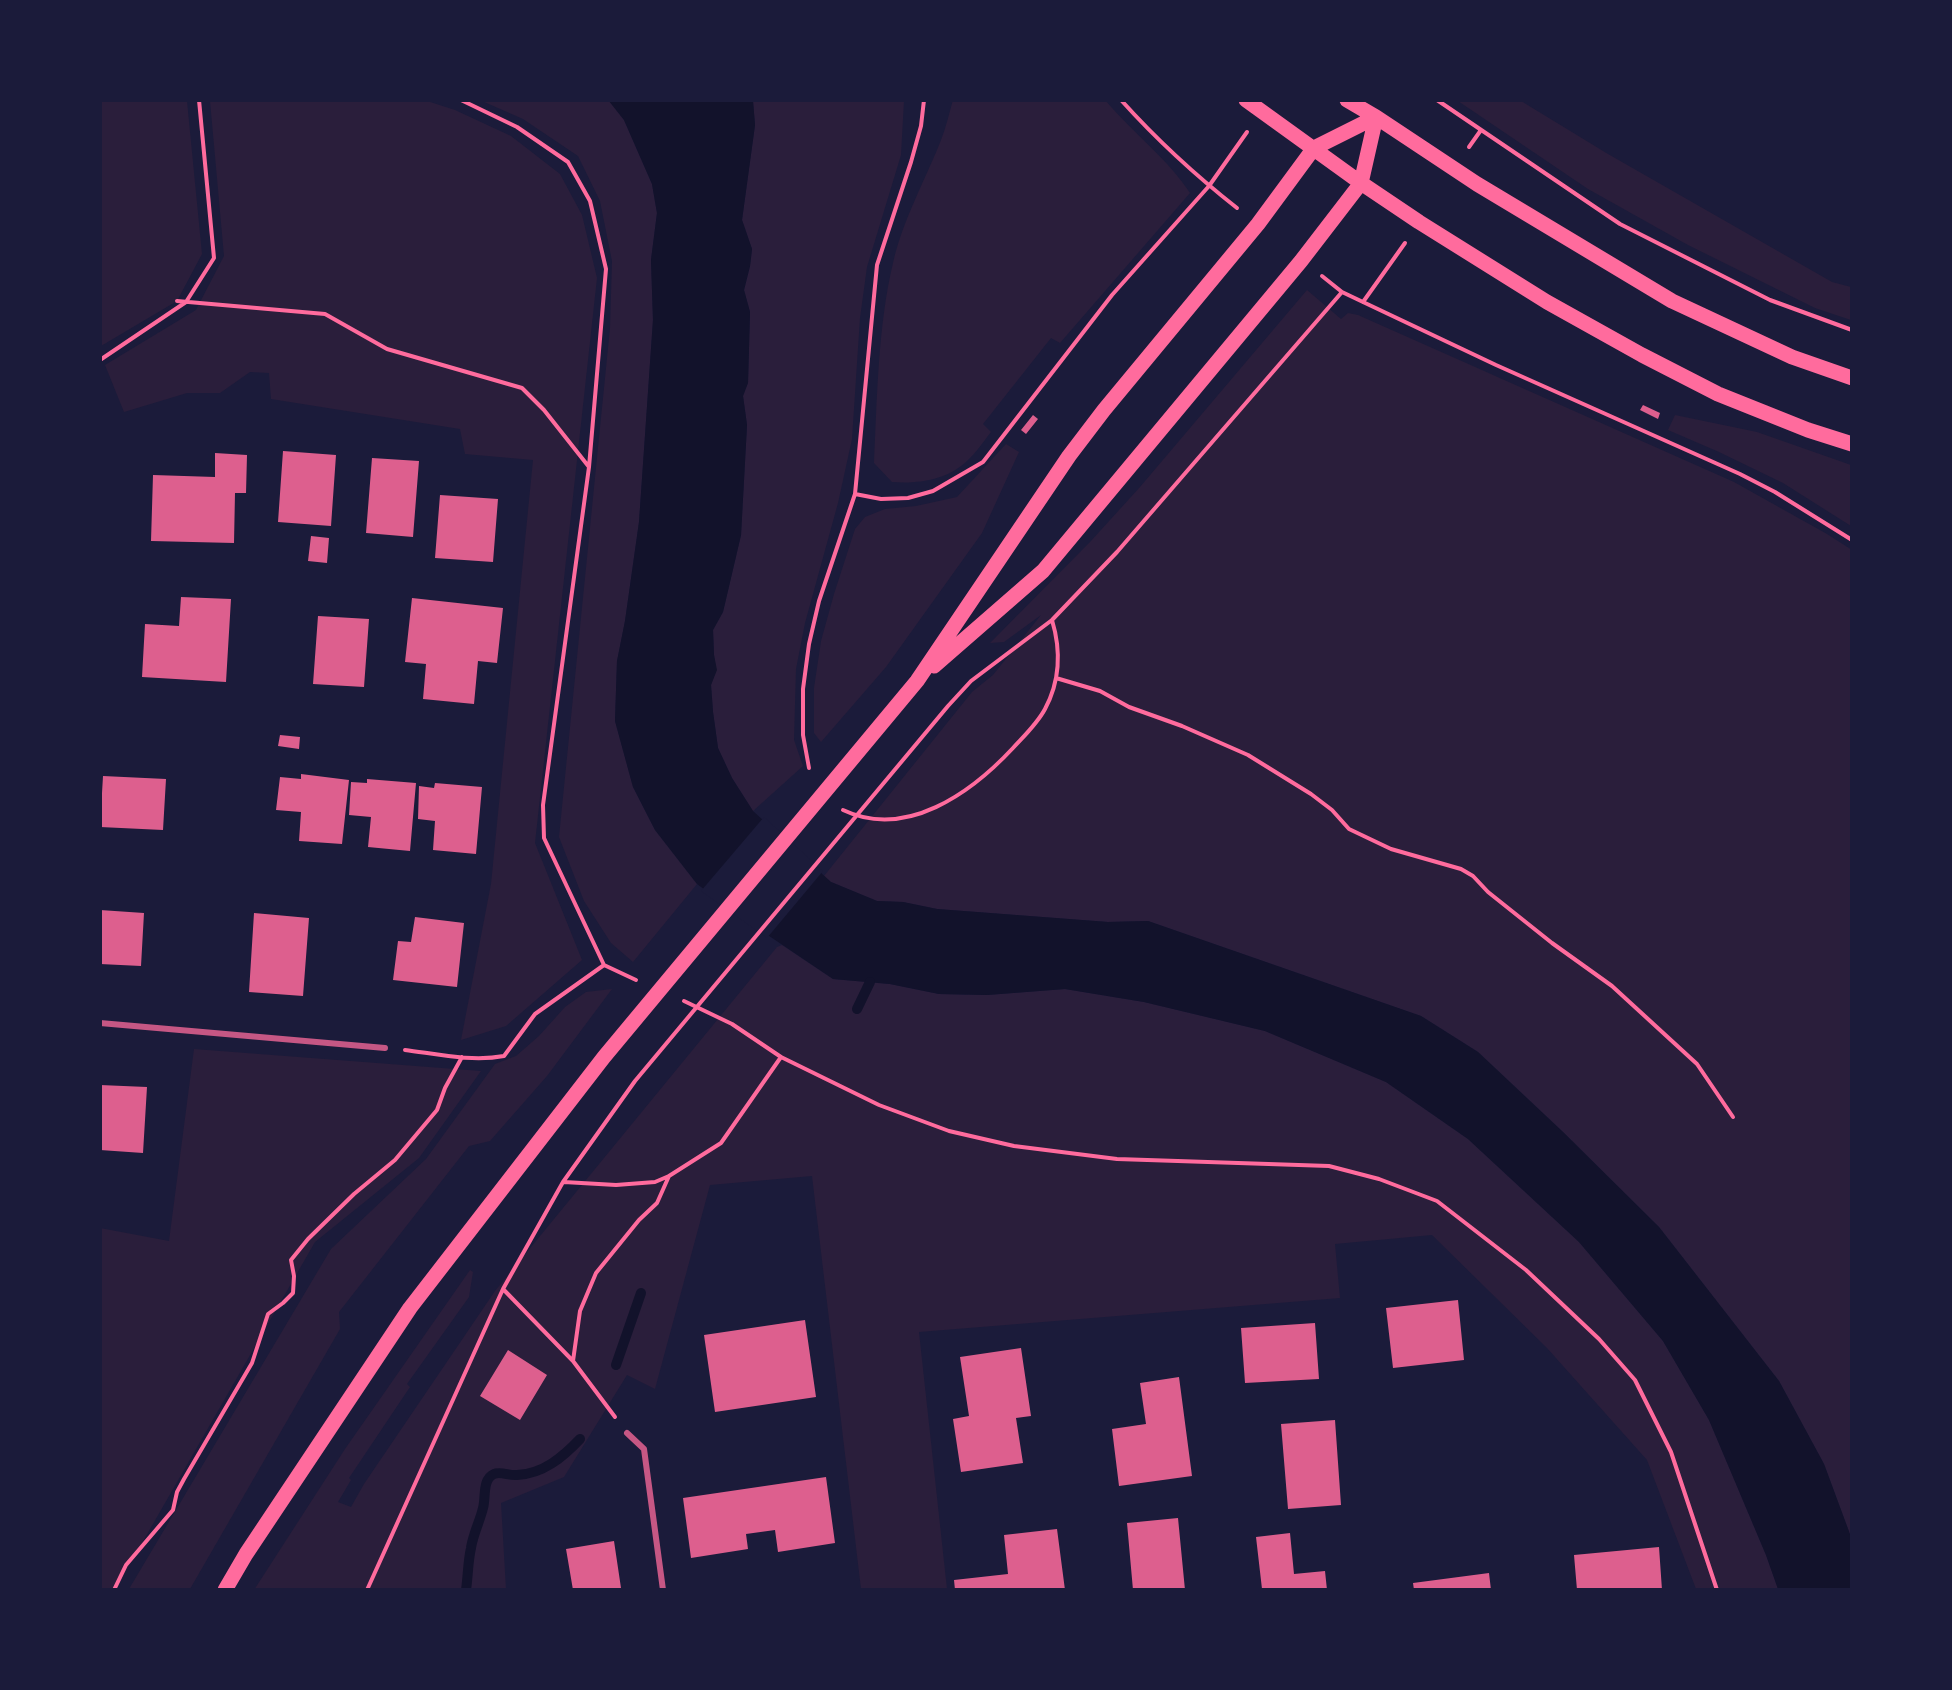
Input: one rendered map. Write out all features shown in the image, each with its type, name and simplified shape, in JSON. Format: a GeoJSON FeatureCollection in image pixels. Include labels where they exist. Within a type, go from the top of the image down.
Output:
{"type":"FeatureCollection","features":[{"type":"Feature","properties":{"kind":"main road"},"geometry":{"type":"LineString","coordinates":[[1246,100],[1419,222],[1538,296],[1642,355],[1718,394],[1808,430],[1851,444]]}},
{"type":"Feature","properties":{"kind":"main road"},"geometry":{"type":"LineString","coordinates":[[1347,100],[1477,184],[1672,301],[1792,357],[1851,378]]}},
{"type":"Feature","properties":{"kind":"main road"},"geometry":{"type":"LineString","coordinates":[[225,1590],[252,1545],[410,1308],[604,1057],[917,681],[1069,456],[1104,410],[1258,224],[1314,148],[1376,117]]}},
{"type":"Feature","properties":{"kind":"main road"},"geometry":{"type":"LineString","coordinates":[[917,681],[1043,571],[1301,261],[1361,183],[1376,117]]}},
{"type":"Feature","properties":{"kind":"street"},"geometry":{"type":"LineString","coordinates":[[100,1023],[385,1048]]}},
{"type":"Feature","properties":{"kind":"street"},"geometry":{"type":"LineString","coordinates":[[627,1433],[644,1449],[663,1590]]}},
{"type":"Feature","properties":{"kind":"path"},"geometry":{"type":"LineString","coordinates":[[100,360],[186,302],[214,258],[199,100]]}},
{"type":"Feature","properties":{"kind":"path"},"geometry":{"type":"LineString","coordinates":[[461,100],[517,127],[568,162],[590,201],[606,269],[589,467],[543,805],[544,838],[604,965],[642,982]]}},
{"type":"Feature","properties":{"kind":"path"},"geometry":{"type":"LineString","coordinates":[[837,551],[855,494],[877,266],[911,162],[921,126],[924,100]]}},
{"type":"Feature","properties":{"kind":"path"},"geometry":{"type":"LineString","coordinates":[[1121,100],[1159,141],[1209,186]]}},
{"type":"Feature","properties":{"kind":"path"},"geometry":{"type":"LineString","coordinates":[[1437,100],[1620,224],[1770,300],[1851,330]]}},
{"type":"Feature","properties":{"kind":"path"},"geometry":{"type":"LineString","coordinates":[[855,494],[881,499],[916,496],[933,491],[983,462],[1112,295],[1209,186],[1261,111]]}},
{"type":"Feature","properties":{"kind":"path"},"geometry":{"type":"LineString","coordinates":[[367,1590],[503,1289],[563,1182],[635,1082],[948,706],[971,681],[1052,620],[1117,552],[1342,292],[1496,365],[1740,474],[1775,492],[1851,540]]}},
{"type":"Feature","properties":{"kind":"path"},"geometry":{"type":"LineString","coordinates":[[177,301],[325,314],[387,349],[522,388],[544,410],[589,467]]}},
{"type":"Feature","properties":{"kind":"path"},"geometry":{"type":"LineString","coordinates":[[968,789],[998,764],[1045,709],[1058,668],[1058,639],[1052,620]]}},
{"type":"Feature","properties":{"kind":"path"},"geometry":{"type":"LineString","coordinates":[[1056,678],[1100,691],[1137,711],[1182,726],[1248,755],[1332,810],[1349,829],[1391,849],[1467,872],[1552,943],[1612,986],[1697,1064],[1733,1116]]}},
{"type":"Feature","properties":{"kind":"path"},"geometry":{"type":"LineString","coordinates":[[385,1048],[462,1057],[504,1056],[535,1014],[604,965]]}},
{"type":"Feature","properties":{"kind":"path"},"geometry":{"type":"LineString","coordinates":[[681,1000],[732,1024],[781,1058],[879,1105],[949,1131],[1014,1146],[1117,1159],[1329,1166],[1379,1179],[1437,1201],[1526,1270],[1599,1339],[1635,1380],[1671,1452],[1717,1590]]}},
{"type":"Feature","properties":{"kind":"path"},"geometry":{"type":"LineString","coordinates":[[114,1590],[126,1565],[172,1510],[181,1485],[252,1363],[268,1314],[284,1303],[293,1293],[294,1276],[291,1260],[308,1239],[354,1194],[395,1160],[437,1110],[445,1088],[462,1057]]}},
{"type":"Feature","properties":{"kind":"path"},"geometry":{"type":"LineString","coordinates":[[563,1182],[616,1185],[655,1182],[669,1176],[721,1143],[781,1058]]}},
{"type":"Feature","properties":{"kind":"path"},"geometry":{"type":"LineString","coordinates":[[573,1361],[580,1311],[596,1273],[639,1220],[657,1203],[669,1176]]}},
{"type":"Feature","properties":{"kind":"path"},"geometry":{"type":"LineString","coordinates":[[503,1289],[573,1361],[627,1433]]}},
{"type":"Feature","properties":{"kind":"shaded area"},"geometry":{"type":"Polygon","coordinates":[[[953,100],[1106,101],[1171,168],[1190,193],[1060,343],[1051,338],[983,424],[991,432],[970,458],[941,477],[922,481],[892,482],[874,463],[884,312],[893,263],[902,231],[941,140],[953,100]]]}},
{"type":"Feature","properties":{"kind":"shaded area"},"geometry":{"type":"Polygon","coordinates":[[[101,101],[187,101],[202,254],[177,301],[101,346],[101,101]]]}},
{"type":"Feature","properties":{"kind":"shaded area"},"geometry":{"type":"Polygon","coordinates":[[[210,101],[427,101],[455,110],[511,136],[560,174],[582,215],[597,278],[535,843],[582,960],[506,1026],[461,1040],[491,884],[533,460],[465,454],[460,429],[271,399],[269,373],[250,372],[220,393],[187,393],[124,412],[105,365],[196,310],[224,256],[210,101]]]}},
{"type":"Feature","properties":{"kind":"shaded area"},"geometry":{"type":"Polygon","coordinates":[[[482,101],[609,101],[624,120],[652,184],[657,213],[651,260],[653,320],[639,522],[617,661],[615,721],[633,787],[655,830],[697,884],[633,962],[611,943],[584,901],[559,837],[610,328],[612,261],[600,201],[578,156],[523,119],[482,101]]]}},
{"type":"Feature","properties":{"kind":"shaded area"},"geometry":{"type":"Polygon","coordinates":[[[609,101],[753,101],[755,125],[742,220],[752,249],[744,290],[750,312],[748,383],[743,396],[747,425],[741,535],[723,612],[713,630],[717,670],[711,685],[718,748],[732,778],[753,811],[831,882],[877,901],[903,902],[937,909],[1108,922],[1148,921],[1421,1016],[1478,1052],[1659,1227],[1779,1381],[1824,1464],[1851,1537],[1851,1589],[1778,1589],[1709,1420],[1663,1341],[1579,1242],[1468,1139],[1386,1082],[1265,1031],[1144,1002],[1065,989],[987,995],[939,994],[890,984],[833,979],[697,884],[655,830],[633,787],[615,721],[617,661],[639,522],[653,320],[651,260],[657,213],[652,184],[624,120],[609,101]]]}},
{"type":"Feature","properties":{"kind":"shaded area"},"geometry":{"type":"Polygon","coordinates":[[[753,101],[904,101],[901,155],[867,267],[860,318],[852,439],[838,503],[805,623],[796,669],[794,740],[803,766],[753,811],[732,778],[718,748],[711,685],[716,670],[713,630],[723,612],[741,535],[747,425],[743,396],[748,382],[750,312],[744,290],[752,249],[742,220],[755,125],[753,101]]]}},
{"type":"Feature","properties":{"kind":"shaded area"},"geometry":{"type":"Polygon","coordinates":[[[1458,101],[1521,101],[1608,154],[1832,282],[1851,287],[1851,320],[1815,308],[1688,245],[1588,189],[1458,101]]]}},
{"type":"Feature","properties":{"kind":"shaded area"},"geometry":{"type":"Polygon","coordinates":[[[1307,290],[1341,319],[1348,313],[1358,315],[1734,482],[1852,550],[1851,1537],[1824,1464],[1779,1381],[1659,1227],[1478,1052],[1421,1016],[1148,921],[1108,922],[937,909],[903,902],[877,901],[831,882],[824,876],[972,692],[993,675],[1041,615],[1004,642],[990,643],[1090,542],[1140,487],[1307,290]]]}},
{"type":"Feature","properties":{"kind":"shaded area"},"geometry":{"type":"Polygon","coordinates":[[[1675,415],[1757,432],[1851,465],[1851,526],[1783,483],[1668,430],[1675,415]]]}},
{"type":"Feature","properties":{"kind":"shaded area"},"geometry":{"type":"Polygon","coordinates":[[[1006,444],[1019,452],[982,533],[886,667],[821,742],[814,733],[814,688],[821,641],[855,529],[865,517],[885,509],[916,506],[957,497],[1006,444]]]}},
{"type":"Feature","properties":{"kind":"shaded area"},"geometry":{"type":"Polygon","coordinates":[[[782,945],[833,979],[890,984],[939,994],[987,995],[1065,989],[1144,1002],[1265,1031],[1386,1082],[1468,1139],[1579,1242],[1663,1341],[1709,1420],[1778,1589],[1696,1589],[1647,1460],[1547,1348],[1432,1235],[1335,1244],[1340,1298],[919,1332],[947,1589],[861,1589],[812,1176],[710,1185],[655,1389],[627,1375],[564,1477],[501,1503],[506,1589],[254,1590],[345,1449],[470,1270],[473,1272],[469,1297],[407,1384],[410,1387],[349,1478],[351,1480],[338,1502],[351,1507],[364,1484],[495,1291],[777,947],[782,945]]]}},
{"type":"Feature","properties":{"kind":"shaded area"},"geometry":{"type":"Polygon","coordinates":[[[612,989],[547,1076],[490,1141],[469,1146],[339,1312],[340,1329],[190,1589],[129,1589],[331,1249],[426,1159],[495,1064],[516,1056],[539,1036],[565,1007],[586,992],[612,989]]]}},
{"type":"Feature","properties":{"kind":"shaded area"},"geometry":{"type":"Polygon","coordinates":[[[194,1049],[481,1071],[419,1158],[315,1242],[115,1590],[100,1589],[100,1228],[169,1241],[194,1049]]]}},
{"type":"Feature","properties":{"kind":"pier"},"geometry":{"type":"Polygon","coordinates":[[[764,817],[823,871],[767,938],[701,891],[764,817]]]}},
{"type":"Feature","properties":{"kind":"building"},"geometry":{"type":"Polygon","coordinates":[[[1643,405],[1660,413],[1658,419],[1640,410],[1643,405]]]}},
{"type":"Feature","properties":{"kind":"building"},"geometry":{"type":"Polygon","coordinates":[[[1033,415],[1038,419],[1026,434],[1021,430],[1033,415]]]}},
{"type":"Feature","properties":{"kind":"building"},"geometry":{"type":"Polygon","coordinates":[[[283,451],[336,455],[331,526],[278,522],[283,451]]]}},
{"type":"Feature","properties":{"kind":"building"},"geometry":{"type":"Polygon","coordinates":[[[215,453],[247,455],[246,493],[235,493],[234,543],[151,541],[153,475],[215,477],[215,453]]]}},
{"type":"Feature","properties":{"kind":"building"},"geometry":{"type":"Polygon","coordinates":[[[372,458],[419,461],[413,537],[366,533],[372,458]]]}},
{"type":"Feature","properties":{"kind":"building"},"geometry":{"type":"Polygon","coordinates":[[[440,495],[498,499],[493,562],[435,558],[440,495]]]}},
{"type":"Feature","properties":{"kind":"building"},"geometry":{"type":"Polygon","coordinates":[[[311,536],[329,538],[327,563],[308,561],[311,536]]]}},
{"type":"Feature","properties":{"kind":"building"},"geometry":{"type":"Polygon","coordinates":[[[181,597],[231,599],[226,682],[142,677],[145,624],[179,626],[181,597]]]}},
{"type":"Feature","properties":{"kind":"building"},"geometry":{"type":"Polygon","coordinates":[[[412,598],[503,608],[497,663],[478,661],[474,704],[423,699],[426,664],[405,662],[412,598]]]}},
{"type":"Feature","properties":{"kind":"building"},"geometry":{"type":"Polygon","coordinates":[[[318,616],[369,619],[364,687],[313,684],[318,616]]]}},
{"type":"Feature","properties":{"kind":"building"},"geometry":{"type":"Polygon","coordinates":[[[280,735],[300,737],[299,749],[278,746],[280,735]]]}},
{"type":"Feature","properties":{"kind":"building"},"geometry":{"type":"Polygon","coordinates":[[[301,774],[349,780],[342,844],[299,841],[301,812],[276,810],[280,777],[301,779],[301,774]]]}},
{"type":"Feature","properties":{"kind":"building"},"geometry":{"type":"Polygon","coordinates":[[[103,776],[166,779],[163,830],[100,827],[103,776]]]}},
{"type":"Feature","properties":{"kind":"building"},"geometry":{"type":"Polygon","coordinates":[[[367,779],[416,783],[410,851],[368,847],[371,817],[349,815],[351,782],[367,783],[367,779]]]}},
{"type":"Feature","properties":{"kind":"building"},"geometry":{"type":"Polygon","coordinates":[[[435,783],[482,787],[476,854],[433,850],[435,821],[418,819],[419,786],[434,788],[435,783]]]}},
{"type":"Feature","properties":{"kind":"building"},"geometry":{"type":"Polygon","coordinates":[[[100,910],[144,913],[141,966],[100,964],[100,910]]]}},
{"type":"Feature","properties":{"kind":"building"},"geometry":{"type":"Polygon","coordinates":[[[254,913],[309,918],[303,996],[249,992],[254,913]]]}},
{"type":"Feature","properties":{"kind":"building"},"geometry":{"type":"Polygon","coordinates":[[[415,917],[464,923],[457,987],[393,980],[398,941],[411,942],[415,917]]]}},
{"type":"Feature","properties":{"kind":"building"},"geometry":{"type":"Polygon","coordinates":[[[100,1085],[147,1087],[143,1153],[100,1150],[100,1085]]]}},
{"type":"Feature","properties":{"kind":"building"},"geometry":{"type":"Polygon","coordinates":[[[1458,1300],[1464,1360],[1393,1368],[1386,1308],[1458,1300]]]}},
{"type":"Feature","properties":{"kind":"building"},"geometry":{"type":"Polygon","coordinates":[[[805,1320],[816,1397],[715,1412],[704,1335],[805,1320]]]}},
{"type":"Feature","properties":{"kind":"building"},"geometry":{"type":"Polygon","coordinates":[[[1315,1323],[1319,1379],[1245,1383],[1241,1328],[1315,1323]]]}},
{"type":"Feature","properties":{"kind":"building"},"geometry":{"type":"Polygon","coordinates":[[[1021,1348],[1031,1416],[1016,1418],[1023,1463],[961,1472],[953,1419],[969,1416],[960,1357],[1021,1348]]]}},
{"type":"Feature","properties":{"kind":"building"},"geometry":{"type":"Polygon","coordinates":[[[508,1350],[547,1375],[520,1420],[480,1396],[508,1350]]]}},
{"type":"Feature","properties":{"kind":"building"},"geometry":{"type":"Polygon","coordinates":[[[1179,1377],[1192,1476],[1119,1486],[1112,1429],[1146,1424],[1140,1383],[1179,1377]]]}},
{"type":"Feature","properties":{"kind":"building"},"geometry":{"type":"Polygon","coordinates":[[[1335,1420],[1341,1505],[1288,1509],[1281,1424],[1335,1420]]]}},
{"type":"Feature","properties":{"kind":"building"},"geometry":{"type":"Polygon","coordinates":[[[826,1477],[835,1543],[778,1552],[775,1530],[746,1534],[748,1549],[691,1558],[683,1498],[826,1477]]]}},
{"type":"Feature","properties":{"kind":"building"},"geometry":{"type":"Polygon","coordinates":[[[1178,1518],[1185,1590],[1133,1590],[1127,1523],[1178,1518]]]}},
{"type":"Feature","properties":{"kind":"building"},"geometry":{"type":"Polygon","coordinates":[[[1057,1529],[1065,1590],[955,1590],[954,1580],[1008,1574],[1004,1535],[1057,1529]]]}},
{"type":"Feature","properties":{"kind":"building"},"geometry":{"type":"Polygon","coordinates":[[[1290,1533],[1294,1574],[1325,1571],[1327,1590],[1262,1589],[1256,1537],[1290,1533]]]}},
{"type":"Feature","properties":{"kind":"building"},"geometry":{"type":"Polygon","coordinates":[[[614,1541],[621,1588],[573,1590],[566,1549],[614,1541]]]}},
{"type":"Feature","properties":{"kind":"building"},"geometry":{"type":"Polygon","coordinates":[[[1659,1547],[1662,1590],[1577,1590],[1574,1555],[1659,1547]]]}},
{"type":"Feature","properties":{"kind":"building"},"geometry":{"type":"Polygon","coordinates":[[[1489,1573],[1491,1590],[1414,1590],[1413,1583],[1489,1573]]]}},
{"type":"Feature","properties":{"kind":"waterway"},"geometry":{"type":"LineString","coordinates":[[857,1009],[870,982]]}},
{"type":"Feature","properties":{"kind":"waterway"},"geometry":{"type":"LineString","coordinates":[[616,1365],[641,1293]]}},
{"type":"Feature","properties":{"kind":"waterway"},"geometry":{"type":"LineString","coordinates":[[466,1590],[472,1543],[490,1476],[496,1473],[526,1474],[544,1468],[567,1452],[580,1439]]}}]}
